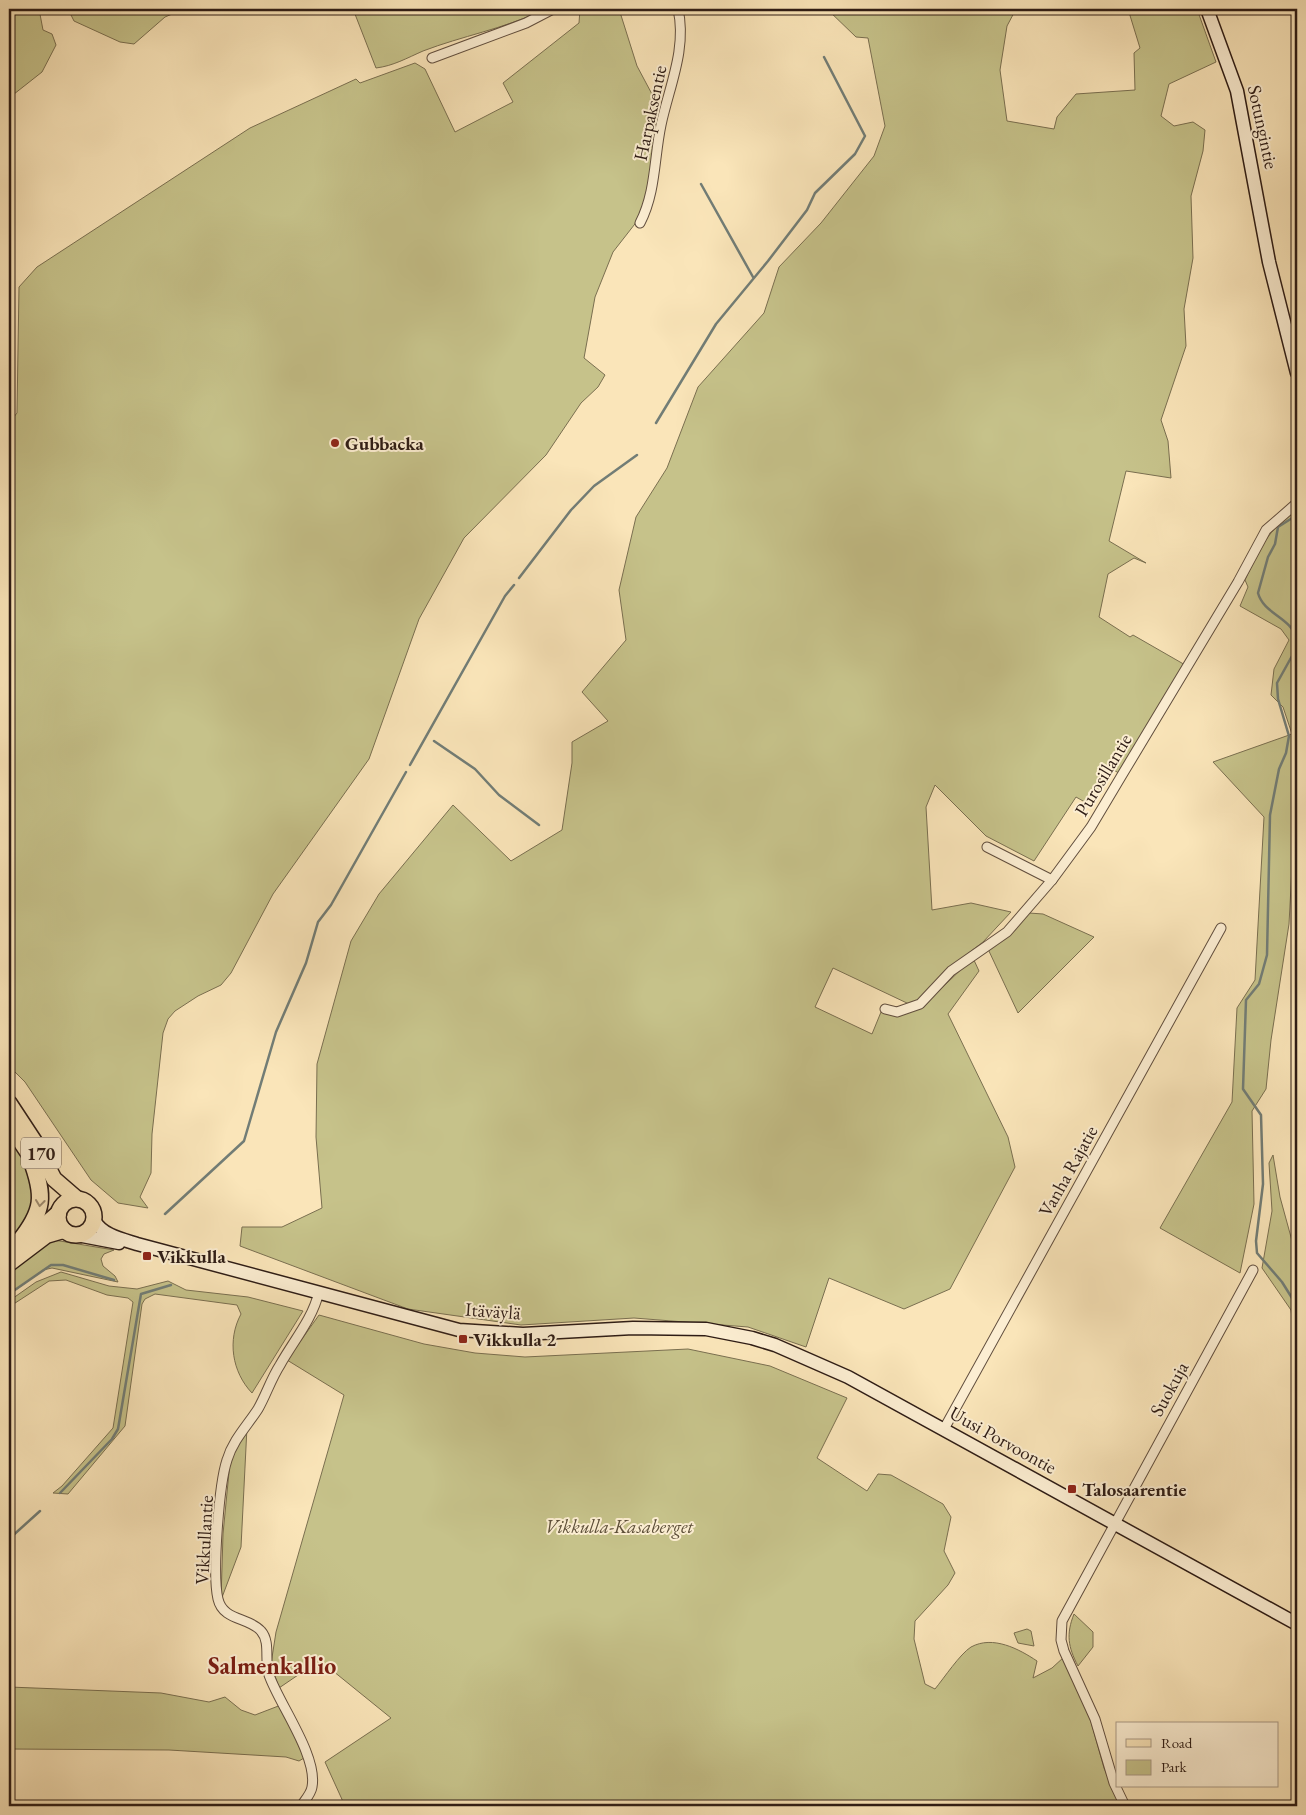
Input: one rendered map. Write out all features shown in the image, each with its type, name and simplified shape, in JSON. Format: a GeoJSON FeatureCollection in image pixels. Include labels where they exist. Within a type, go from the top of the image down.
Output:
{"type":"FeatureCollection","features":[{"type":"Feature","properties":{"kind":"highway"},"geometry":{"type":"LineString","coordinates":[[14,1244],[34,1221],[41,1201],[39,1180],[31,1159]]}},
{"type":"Feature","properties":{"kind":"highway"},"geometry":{"type":"LineString","coordinates":[[14,1244],[42,1229],[59,1211]]}},
{"type":"Feature","properties":{"kind":"highway"},"geometry":{"type":"LineString","coordinates":[[9,1263],[46,1235],[70,1232]]}},
{"type":"Feature","properties":{"kind":"main road","name":"Sotungintie"},"geometry":{"type":"LineString","coordinates":[[1207,9],[1230,67],[1238,98],[1269,262],[1297,373]]}},
{"type":"Feature","properties":{"kind":"main road","name":"170"},"geometry":{"type":"LineString","coordinates":[[9,1103],[36,1144],[54,1178],[76,1198]]}},
{"type":"Feature","properties":{"kind":"main road","name":"170"},"geometry":{"type":"LineString","coordinates":[[9,1124],[56,1196],[59,1211]]}},
{"type":"Feature","properties":{"kind":"main road"},"geometry":{"type":"LineString","coordinates":[[76,1198],[91,1207],[94,1220],[89,1229],[70,1232],[58,1220],[59,1211],[70,1199],[76,1198]]}},
{"type":"Feature","properties":{"kind":"main road","name":"Itäväylä"},"geometry":{"type":"LineString","coordinates":[[94,1220],[98,1227],[106,1232],[137,1244],[424,1322],[474,1332],[523,1334],[633,1328],[706,1329],[752,1338],[775,1345],[848,1377]]}},
{"type":"Feature","properties":{"kind":"main road","name":"Itäväylä"},"geometry":{"type":"LineString","coordinates":[[70,1232],[113,1243],[137,1244]]}},
{"type":"Feature","properties":{"kind":"main road","name":"Uusi Porvoontie"},"geometry":{"type":"LineString","coordinates":[[848,1377],[1297,1624]]}},
{"type":"Feature","properties":{"kind":"street"},"geometry":{"type":"LineString","coordinates":[[432,58],[526,23],[553,9]]}},
{"type":"Feature","properties":{"kind":"street","name":"Harpaksentie"},"geometry":{"type":"LineString","coordinates":[[640,223],[649,202],[661,124],[679,55],[681,29],[678,9]]}},
{"type":"Feature","properties":{"kind":"street","name":"Purosillantie"},"geometry":{"type":"LineString","coordinates":[[885,1010],[897,1012],[920,1004],[951,971],[1007,932],[1052,880],[1091,827],[1238,582],[1266,530],[1297,503]]}},
{"type":"Feature","properties":{"kind":"street"},"geometry":{"type":"LineString","coordinates":[[987,847],[1052,880]]}},
{"type":"Feature","properties":{"kind":"street","name":"Vanha Rajatie"},"geometry":{"type":"LineString","coordinates":[[944,1429],[1220,928]]}},
{"type":"Feature","properties":{"kind":"street","name":"Suokuja"},"geometry":{"type":"LineString","coordinates":[[1115,1524],[1253,1270]]}},
{"type":"Feature","properties":{"kind":"street","name":"Vikkullantie"},"geometry":{"type":"LineString","coordinates":[[301,1806],[312,1789],[312,1778],[305,1752],[268,1674],[264,1636],[259,1629],[230,1616],[222,1608],[218,1600],[216,1578],[218,1535],[227,1461],[241,1431],[259,1406],[273,1376],[313,1313],[319,1292]]}},
{"type":"Feature","properties":{"kind":"street"},"geometry":{"type":"LineString","coordinates":[[1115,1524],[1066,1612],[1062,1621],[1061,1640],[1064,1651],[1095,1719],[1116,1786]]}},
{"type":"Feature","properties":{"kind":"street"},"geometry":{"type":"LineString","coordinates":[[1117,1788],[1125,1806]]}},
{"type":"Feature","properties":{"kind":"green space"},"geometry":{"type":"Polygon","coordinates":[[[11,9],[39,9],[43,30],[52,34],[56,45],[42,72],[9,98],[11,9]]]}},
{"type":"Feature","properties":{"kind":"green space"},"geometry":{"type":"Polygon","coordinates":[[[68,9],[184,9],[165,17],[134,44],[120,42],[74,21],[68,9]]]}},
{"type":"Feature","properties":{"kind":"green space"},"geometry":{"type":"Polygon","coordinates":[[[353,9],[540,9],[541,11],[512,23],[423,51],[394,64],[376,68],[353,9]]]}},
{"type":"Feature","properties":{"kind":"green space"},"geometry":{"type":"Polygon","coordinates":[[[580,9],[619,9],[637,66],[661,111],[646,202],[638,220],[613,252],[595,297],[584,358],[605,375],[598,387],[581,403],[546,455],[464,538],[419,619],[369,759],[273,894],[231,973],[221,985],[198,996],[175,1011],[168,1019],[163,1033],[152,1134],[151,1173],[140,1197],[148,1208],[118,1203],[91,1180],[25,1082],[9,1066],[9,423],[17,413],[19,287],[37,267],[250,128],[356,79],[360,83],[415,63],[425,69],[455,132],[513,102],[503,83],[579,23],[580,9]]]}},
{"type":"Feature","properties":{"kind":"green space"},"geometry":{"type":"Polygon","coordinates":[[[827,9],[1016,9],[1007,26],[1000,70],[1007,121],[1054,129],[1057,117],[1076,94],[1135,90],[1134,53],[1140,48],[1128,9],[1197,9],[1216,62],[1169,84],[1161,116],[1174,126],[1193,122],[1205,130],[1203,151],[1191,196],[1193,258],[1184,309],[1186,346],[1161,420],[1168,441],[1171,478],[1126,471],[1109,541],[1146,563],[1134,558],[1108,574],[1099,617],[1130,637],[1133,635],[1187,666],[1122,775],[1112,769],[1092,806],[1076,797],[1034,861],[986,836],[935,785],[926,807],[932,910],[971,903],[1011,912],[983,942],[949,968],[918,1001],[909,1004],[833,968],[815,1007],[872,1034],[881,1012],[896,1016],[922,1007],[973,958],[979,971],[948,1014],[1008,1137],[1015,1167],[950,1289],[904,1309],[829,1278],[806,1347],[748,1327],[634,1318],[521,1325],[408,1309],[240,1246],[242,1227],[282,1227],[322,1208],[316,1137],[317,1064],[351,941],[379,894],[453,805],[511,861],[562,830],[572,763],[572,742],[608,721],[582,692],[626,640],[619,590],[636,517],[667,468],[698,387],[764,313],[779,267],[821,223],[874,156],[885,126],[868,38],[856,37],[827,9]]]}},
{"type":"Feature","properties":{"kind":"green space"},"geometry":{"type":"Polygon","coordinates":[[[1297,507],[1297,849],[1292,867],[1289,924],[1271,1040],[1266,1089],[1252,1111],[1254,1204],[1240,1273],[1160,1228],[1232,1102],[1237,1008],[1255,980],[1264,817],[1213,762],[1292,734],[1283,707],[1271,695],[1274,669],[1289,640],[1281,629],[1240,606],[1248,587],[1245,580],[1261,548],[1278,524],[1297,507]]]}},
{"type":"Feature","properties":{"kind":"green space"},"geometry":{"type":"Polygon","coordinates":[[[1029,913],[1043,914],[1094,937],[1018,1013],[988,949],[1029,913]]]}},
{"type":"Feature","properties":{"kind":"green space"},"geometry":{"type":"Polygon","coordinates":[[[9,1136],[26,1164],[37,1200],[21,1230],[9,1239],[9,1136]]]}},
{"type":"Feature","properties":{"kind":"green space"},"geometry":{"type":"Polygon","coordinates":[[[1273,1155],[1280,1197],[1297,1259],[1297,1357],[1291,1310],[1262,1268],[1272,1211],[1269,1163],[1273,1155]]]}},
{"type":"Feature","properties":{"kind":"green space"},"geometry":{"type":"Polygon","coordinates":[[[54,1240],[114,1250],[104,1254],[101,1259],[103,1266],[115,1276],[118,1282],[52,1268],[43,1270],[9,1295],[9,1269],[46,1242],[54,1240]]]}},
{"type":"Feature","properties":{"kind":"green space"},"geometry":{"type":"Polygon","coordinates":[[[61,1272],[109,1286],[137,1289],[168,1281],[186,1290],[248,1297],[303,1311],[252,1393],[240,1375],[234,1355],[234,1334],[241,1314],[237,1305],[155,1294],[145,1299],[142,1304],[125,1426],[68,1494],[53,1493],[62,1486],[113,1428],[133,1302],[128,1298],[107,1295],[66,1280],[49,1281],[9,1307],[9,1301],[36,1282],[61,1272]]]}},
{"type":"Feature","properties":{"kind":"green space","name":"Vikkulla-Kasaberget"},"geometry":{"type":"Polygon","coordinates":[[[319,1315],[424,1344],[475,1353],[525,1357],[688,1349],[770,1366],[847,1398],[817,1458],[867,1491],[878,1474],[891,1475],[943,1504],[951,1517],[944,1551],[955,1573],[948,1585],[915,1621],[914,1639],[925,1684],[935,1689],[952,1666],[971,1647],[988,1642],[1014,1648],[1037,1661],[1033,1678],[1052,1668],[1064,1657],[1090,1718],[1104,1768],[1120,1806],[345,1806],[325,1762],[391,1718],[333,1671],[301,1673],[279,1688],[271,1664],[276,1632],[344,1395],[287,1360],[319,1315]]]}},
{"type":"Feature","properties":{"kind":"green space"},"geometry":{"type":"Polygon","coordinates":[[[247,1427],[241,1547],[221,1600],[223,1534],[230,1462],[247,1427]]]}},
{"type":"Feature","properties":{"kind":"green space"},"geometry":{"type":"Polygon","coordinates":[[[1074,1614],[1093,1632],[1093,1647],[1078,1666],[1069,1640],[1074,1614]]]}},
{"type":"Feature","properties":{"kind":"green space"},"geometry":{"type":"Polygon","coordinates":[[[1027,1629],[1031,1631],[1034,1646],[1018,1643],[1014,1633],[1027,1629]]]}},
{"type":"Feature","properties":{"kind":"green space"},"geometry":{"type":"Polygon","coordinates":[[[9,1687],[161,1693],[209,1702],[225,1697],[241,1710],[255,1715],[281,1705],[304,1758],[299,1761],[286,1757],[169,1750],[9,1749],[9,1687]]]}},
{"type":"Feature","properties":{"kind":"waterway"},"geometry":{"type":"LineString","coordinates":[[656,423],[716,324],[807,210],[815,193],[855,154],[865,136],[824,57]]}},
{"type":"Feature","properties":{"kind":"waterway"},"geometry":{"type":"LineString","coordinates":[[701,184],[753,277]]}},
{"type":"Feature","properties":{"kind":"waterway"},"geometry":{"type":"LineString","coordinates":[[519,578],[571,510],[594,486],[637,455]]}},
{"type":"Feature","properties":{"kind":"waterway"},"geometry":{"type":"LineString","coordinates":[[1297,515],[1278,527],[1275,544],[1268,557],[1258,593],[1266,606],[1290,626],[1297,640]]}},
{"type":"Feature","properties":{"kind":"waterway"},"geometry":{"type":"LineString","coordinates":[[410,765],[505,596],[514,585]]}},
{"type":"Feature","properties":{"kind":"waterway"},"geometry":{"type":"LineString","coordinates":[[1297,647],[1277,683],[1278,699],[1289,736],[1286,753],[1279,769],[1270,815],[1267,955],[1259,984],[1246,1000],[1243,1089],[1261,1115],[1263,1184],[1256,1241],[1257,1253],[1282,1282],[1297,1306]]}},
{"type":"Feature","properties":{"kind":"waterway"},"geometry":{"type":"LineString","coordinates":[[434,741],[475,769],[499,795],[539,825]]}},
{"type":"Feature","properties":{"kind":"waterway"},"geometry":{"type":"LineString","coordinates":[[165,1214],[244,1141],[276,1032],[306,963],[318,922],[331,905],[406,772]]}},
{"type":"Feature","properties":{"kind":"waterway"},"geometry":{"type":"LineString","coordinates":[[9,1294],[51,1265],[63,1265],[114,1280]]}},
{"type":"Feature","properties":{"kind":"waterway"},"geometry":{"type":"LineString","coordinates":[[60,1493],[112,1439],[118,1429],[141,1294],[171,1285]]}},
{"type":"Feature","properties":{"kind":"waterway"},"geometry":{"type":"LineString","coordinates":[[9,1539],[40,1511]]}},
{"type":"Feature","properties":{"kind":"place","name":"Gubbacka"},"geometry":{"type":"Point","coordinates":[335,443]}},
{"type":"Feature","properties":{"kind":"place","name":"Vikkulla"},"geometry":{"type":"Point","coordinates":[147,1256]}},
{"type":"Feature","properties":{"kind":"place","name":"Vikkulla 2"},"geometry":{"type":"Point","coordinates":[463,1339]}},
{"type":"Feature","properties":{"kind":"place","name":"Talosaarentie"},"geometry":{"type":"Point","coordinates":[1072,1489]}},
{"type":"Feature","properties":{"kind":"district","name":"Salmenkallio"},"geometry":{"type":"Point","coordinates":[272,1665]}}]}
